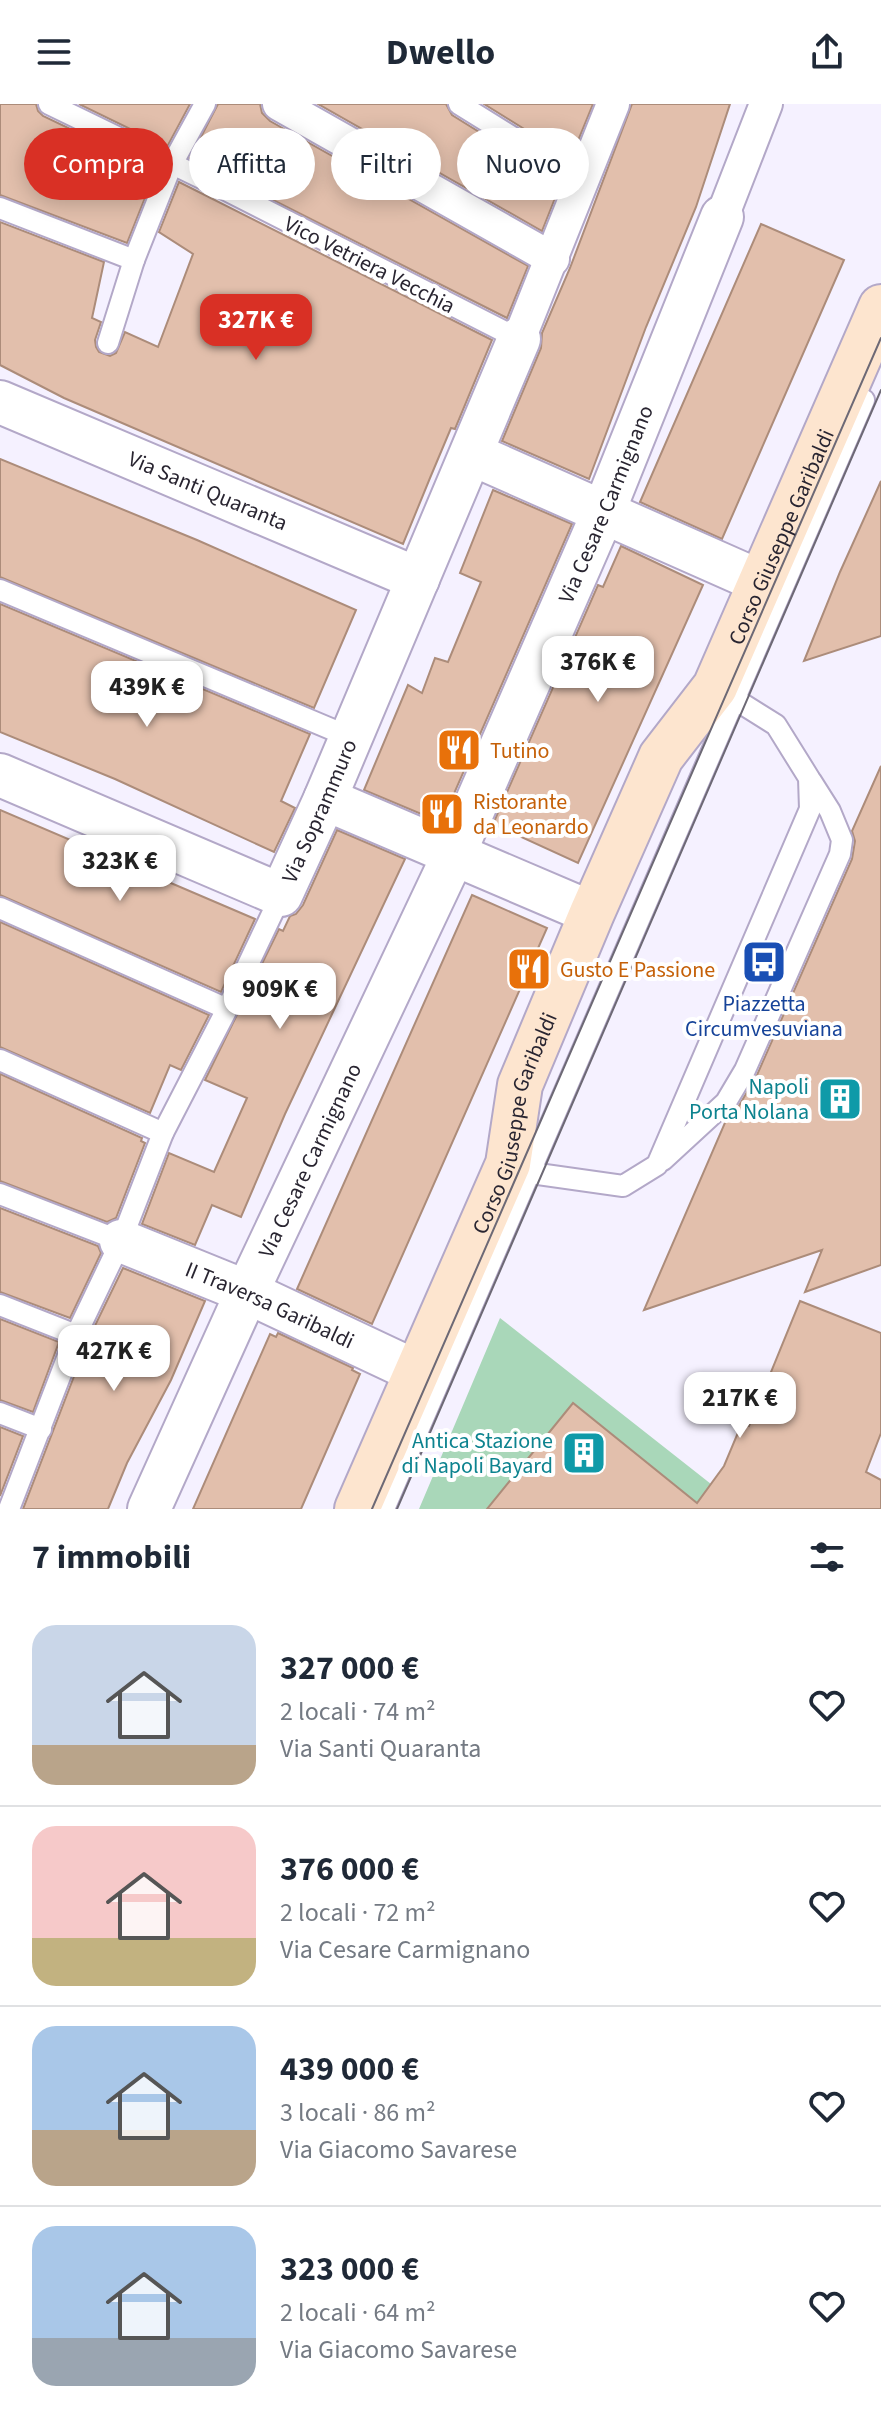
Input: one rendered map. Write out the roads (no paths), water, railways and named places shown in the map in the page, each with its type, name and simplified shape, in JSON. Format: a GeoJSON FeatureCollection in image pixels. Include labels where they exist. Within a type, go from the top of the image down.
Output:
{"type":"FeatureCollection","features":[{"type":"Feature","properties":{"kind":"main road","name":"Corso Giuseppe Garibaldi"},"geometry":{"type":"LineString","coordinates":[[357,1509],[417,1372],[519,1168],[520,1085],[592,913],[661,757],[725,694],[761,582],[881,307]]}},
{"type":"Feature","properties":{"kind":"street"},"geometry":{"type":"LineString","coordinates":[[279,104],[553,259]]}},
{"type":"Feature","properties":{"kind":"street","name":"Via Soprammuro"},"geometry":{"type":"LineString","coordinates":[[589,166],[613,104]]}},
{"type":"Feature","properties":{"kind":"street","name":"Via Cesare Carmignano"},"geometry":{"type":"LineString","coordinates":[[149,1509],[247,1292],[454,854],[603,513],[766,104]]}},
{"type":"Feature","properties":{"kind":"street","name":"Via Soprammuro"},"geometry":{"type":"LineString","coordinates":[[281,895],[472,454],[576,200]]}},
{"type":"Feature","properties":{"kind":"street","name":"Via Santi Quaranta"},"geometry":{"type":"LineString","coordinates":[[0,402],[418,579]]}},
{"type":"Feature","properties":{"kind":"street"},"geometry":{"type":"LineString","coordinates":[[472,454],[761,582]]}},
{"type":"Feature","properties":{"kind":"street"},"geometry":{"type":"LineString","coordinates":[[0,775],[281,895]]}},
{"type":"Feature","properties":{"kind":"street"},"geometry":{"type":"LineString","coordinates":[[325,799],[592,913]]}},
{"type":"Feature","properties":{"kind":"street","name":"II Traversa Garibaldi"},"geometry":{"type":"LineString","coordinates":[[121,1241],[247,1292],[417,1372]]}},
{"type":"Feature","properties":{"kind":"lane","name":"Vico Vetriera Vecchia"},"geometry":{"type":"LineString","coordinates":[[49,104],[98,128]]}},
{"type":"Feature","properties":{"kind":"lane"},"geometry":{"type":"LineString","coordinates":[[173,162],[205,104]]}},
{"type":"Feature","properties":{"kind":"lane"},"geometry":{"type":"LineString","coordinates":[[459,104],[498,128]]}},
{"type":"Feature","properties":{"kind":"lane","name":"Vico Vetriera Vecchia"},"geometry":{"type":"LineString","coordinates":[[173,165],[519,339]]}},
{"type":"Feature","properties":{"kind":"lane"},"geometry":{"type":"LineString","coordinates":[[108,343],[134,260],[158,200]]}},
{"type":"Feature","properties":{"kind":"lane"},"geometry":{"type":"LineString","coordinates":[[0,208],[134,260]]}},
{"type":"Feature","properties":{"kind":"lane"},"geometry":{"type":"LineString","coordinates":[[384,1509],[519,1168],[725,694],[869,389]]}},
{"type":"Feature","properties":{"kind":"lane"},"geometry":{"type":"LineString","coordinates":[[0,590],[350,737]]}},
{"type":"Feature","properties":{"kind":"lane"},"geometry":{"type":"LineString","coordinates":[[519,1168],[623,1186],[657,1165],[726,1102],[745,1070],[840,854],[842,840],[830,811],[776,725],[725,694]]}},
{"type":"Feature","properties":{"kind":"lane"},"geometry":{"type":"LineString","coordinates":[[657,1165],[810,809],[809,778]]}},
{"type":"Feature","properties":{"kind":"lane","name":"Via Soprammuro"},"geometry":{"type":"LineString","coordinates":[[9,1509],[76,1335],[121,1241],[163,1133],[281,895]]}},
{"type":"Feature","properties":{"kind":"lane"},"geometry":{"type":"LineString","coordinates":[[0,908],[227,1009]]}},
{"type":"Feature","properties":{"kind":"lane"},"geometry":{"type":"LineString","coordinates":[[0,1060],[163,1133]]}},
{"type":"Feature","properties":{"kind":"lane"},"geometry":{"type":"LineString","coordinates":[[0,1194],[121,1241]]}},
{"type":"Feature","properties":{"kind":"lane"},"geometry":{"type":"LineString","coordinates":[[0,1305],[76,1335]]}},
{"type":"Feature","properties":{"kind":"lane"},"geometry":{"type":"LineString","coordinates":[[0,1413],[41,1429]]}},
{"type":"Feature","properties":{"kind":"tram line"},"geometry":{"type":"LineString","coordinates":[[372,1509],[881,338]]}},
{"type":"Feature","properties":{"kind":"tram line"},"geometry":{"type":"LineString","coordinates":[[397,1509],[881,390]]}},
{"type":"Feature","properties":{"kind":"place","name":"Tutino"},"geometry":{"type":"Point","coordinates":[459,750]}},
{"type":"Feature","properties":{"kind":"place","name":"Ristorante da Leonardo"},"geometry":{"type":"Point","coordinates":[442,814]}},
{"type":"Feature","properties":{"kind":"place","name":"Piazzetta Circumvesuviana"},"geometry":{"type":"Point","coordinates":[764,962]}},
{"type":"Feature","properties":{"kind":"place","name":"Gusto E Passione"},"geometry":{"type":"Point","coordinates":[529,969]}},
{"type":"Feature","properties":{"kind":"place","name":"Napoli Porta Nolana"},"geometry":{"type":"Point","coordinates":[840,1099]}},
{"type":"Feature","properties":{"kind":"place","name":"Antica Stazione di Napoli Bayard"},"geometry":{"type":"Point","coordinates":[584,1453]}}]}
